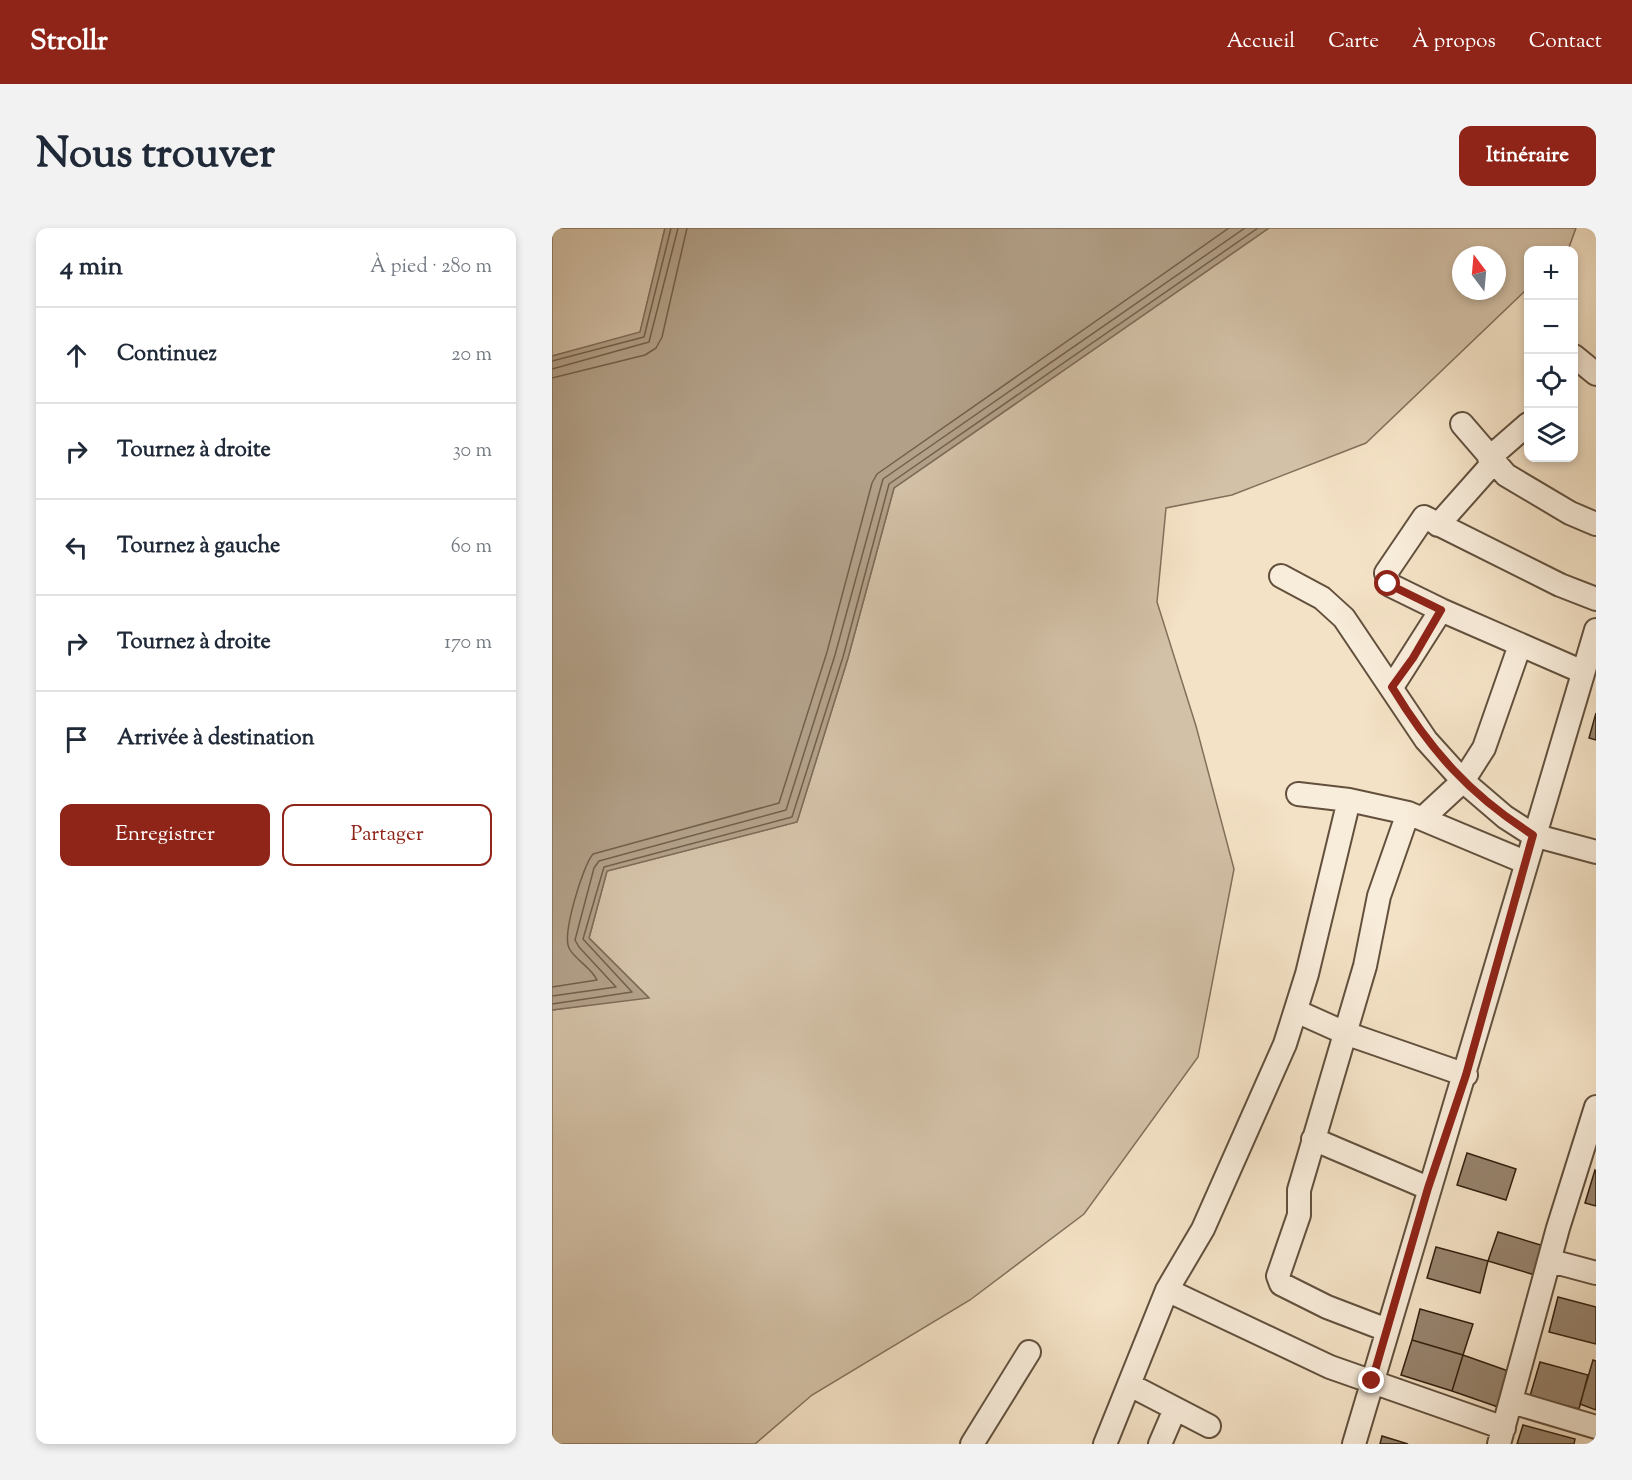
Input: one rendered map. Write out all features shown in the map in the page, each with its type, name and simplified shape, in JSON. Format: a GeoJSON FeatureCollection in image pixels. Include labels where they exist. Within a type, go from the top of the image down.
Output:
{"type":"FeatureCollection","features":[{"type":"Feature","properties":{"kind":"street"},"geometry":{"type":"LineString","coordinates":[[1462,424],[1491,461],[1517,483],[1570,513],[1596,524]]}},
{"type":"Feature","properties":{"kind":"street"},"geometry":{"type":"LineString","coordinates":[[1438,525],[1491,461],[1524,428]]}},
{"type":"Feature","properties":{"kind":"street"},"geometry":{"type":"LineString","coordinates":[[1582,672],[1441,610],[1390,585],[1385,576],[1422,518],[1560,585],[1596,599]]}},
{"type":"Feature","properties":{"kind":"street"},"geometry":{"type":"LineString","coordinates":[[1281,576],[1322,598],[1344,618],[1426,740],[1463,781],[1505,817],[1533,835],[1596,852]]}},
{"type":"Feature","properties":{"kind":"street"},"geometry":{"type":"LineString","coordinates":[[1392,687],[1413,658],[1441,610]]}},
{"type":"Feature","properties":{"kind":"street"},"geometry":{"type":"LineString","coordinates":[[1354,1444],[1428,1188],[1466,1075],[1533,835],[1596,630]]}},
{"type":"Feature","properties":{"kind":"street"},"geometry":{"type":"LineString","coordinates":[[1387,1330],[1327,1307],[1279,1281],[1279,1269],[1299,1215],[1299,1190],[1365,966],[1379,896],[1416,816],[1463,781],[1491,732],[1520,645]]}},
{"type":"Feature","properties":{"kind":"street"},"geometry":{"type":"LineString","coordinates":[[1298,794],[1349,800],[1416,816],[1526,862]]}},
{"type":"Feature","properties":{"kind":"street"},"geometry":{"type":"LineString","coordinates":[[1105,1444],[1167,1290],[1203,1229],[1270,1081],[1296,1011],[1349,800]]}},
{"type":"Feature","properties":{"kind":"street"},"geometry":{"type":"LineString","coordinates":[[1296,1011],[1346,1034],[1466,1075]]}},
{"type":"Feature","properties":{"kind":"street"},"geometry":{"type":"LineString","coordinates":[[1167,1290],[1300,1355],[1372,1381],[1502,1436],[1595,1114]]}},
{"type":"Feature","properties":{"kind":"street"},"geometry":{"type":"LineString","coordinates":[[1313,1139],[1428,1188]]}},
{"type":"Feature","properties":{"kind":"street"},"geometry":{"type":"LineString","coordinates":[[1551,1261],[1596,1273]]}},
{"type":"Feature","properties":{"kind":"street"},"geometry":{"type":"LineString","coordinates":[[972,1444],[1029,1352]]}},
{"type":"Feature","properties":{"kind":"street"},"geometry":{"type":"LineString","coordinates":[[1130,1385],[1209,1426]]}},
{"type":"Feature","properties":{"kind":"street"},"geometry":{"type":"LineString","coordinates":[[1512,1402],[1596,1427]]}},
{"type":"Feature","properties":{"kind":"street"},"geometry":{"type":"LineString","coordinates":[[1160,1444],[1175,1409]]}},
{"type":"Feature","properties":{"kind":"shaded area"},"geometry":{"type":"Polygon","coordinates":[[[552,228],[665,228],[640,333],[552,356],[552,228]]]}},
{"type":"Feature","properties":{"kind":"shaded area"},"geometry":{"type":"Polygon","coordinates":[[[1269,228],[1576,228],[1569,246],[1524,246],[1524,292],[1366,443],[1232,495],[1166,508],[1157,602],[1196,726],[1234,869],[1198,1057],[1084,1214],[970,1300],[812,1395],[755,1444],[552,1444],[552,1010],[648,997],[589,938],[607,871],[797,822],[848,658],[894,488],[1269,228]]]}},
{"type":"Feature","properties":{"kind":"water"},"geometry":{"type":"Polygon","coordinates":[[[665,228],[1269,228],[894,488],[848,658],[797,822],[607,871],[589,938],[649,998],[552,1010],[552,356],[640,332],[665,228]]]}},
{"type":"Feature","properties":{"kind":"building"},"geometry":{"type":"Polygon","coordinates":[[[1596,713],[1596,740],[1589,738],[1596,713]]]}},
{"type":"Feature","properties":{"kind":"building"},"geometry":{"type":"Polygon","coordinates":[[[1467,1153],[1516,1169],[1506,1200],[1457,1185],[1467,1153]]]}},
{"type":"Feature","properties":{"kind":"building"},"geometry":{"type":"Polygon","coordinates":[[[1596,1171],[1596,1206],[1585,1203],[1596,1171]]]}},
{"type":"Feature","properties":{"kind":"building"},"geometry":{"type":"Polygon","coordinates":[[[1498,1232],[1544,1246],[1535,1275],[1488,1261],[1498,1232]]]}},
{"type":"Feature","properties":{"kind":"building"},"geometry":{"type":"Polygon","coordinates":[[[1436,1247],[1488,1261],[1480,1293],[1427,1278],[1436,1247]]]}},
{"type":"Feature","properties":{"kind":"building"},"geometry":{"type":"Polygon","coordinates":[[[1558,1297],[1596,1307],[1596,1344],[1549,1332],[1558,1297]]]}},
{"type":"Feature","properties":{"kind":"building"},"geometry":{"type":"Polygon","coordinates":[[[1420,1309],[1473,1324],[1463,1355],[1412,1340],[1420,1309]]]}},
{"type":"Feature","properties":{"kind":"building"},"geometry":{"type":"Polygon","coordinates":[[[1412,1340],[1463,1355],[1452,1391],[1401,1375],[1412,1340]]]}},
{"type":"Feature","properties":{"kind":"building"},"geometry":{"type":"Polygon","coordinates":[[[1463,1355],[1511,1372],[1498,1407],[1452,1391],[1463,1355]]]}},
{"type":"Feature","properties":{"kind":"building"},"geometry":{"type":"Polygon","coordinates":[[[1593,1360],[1596,1361],[1596,1410],[1580,1404],[1593,1360]]]}},
{"type":"Feature","properties":{"kind":"building"},"geometry":{"type":"Polygon","coordinates":[[[1540,1362],[1588,1375],[1579,1409],[1530,1396],[1540,1362]]]}},
{"type":"Feature","properties":{"kind":"building"},"geometry":{"type":"Polygon","coordinates":[[[1523,1425],[1575,1439],[1574,1444],[1517,1444],[1523,1425]]]}},
{"type":"Feature","properties":{"kind":"building"},"geometry":{"type":"Polygon","coordinates":[[[1382,1436],[1408,1444],[1380,1444],[1382,1436]]]}},
{"type":"Feature","properties":{"kind":"route"},"geometry":{"type":"LineString","coordinates":[[1372,1381],[1428,1188],[1466,1075],[1533,835],[1505,817],[1444,763],[1413,722],[1392,687],[1413,658],[1441,610],[1388,584]]}}]}
